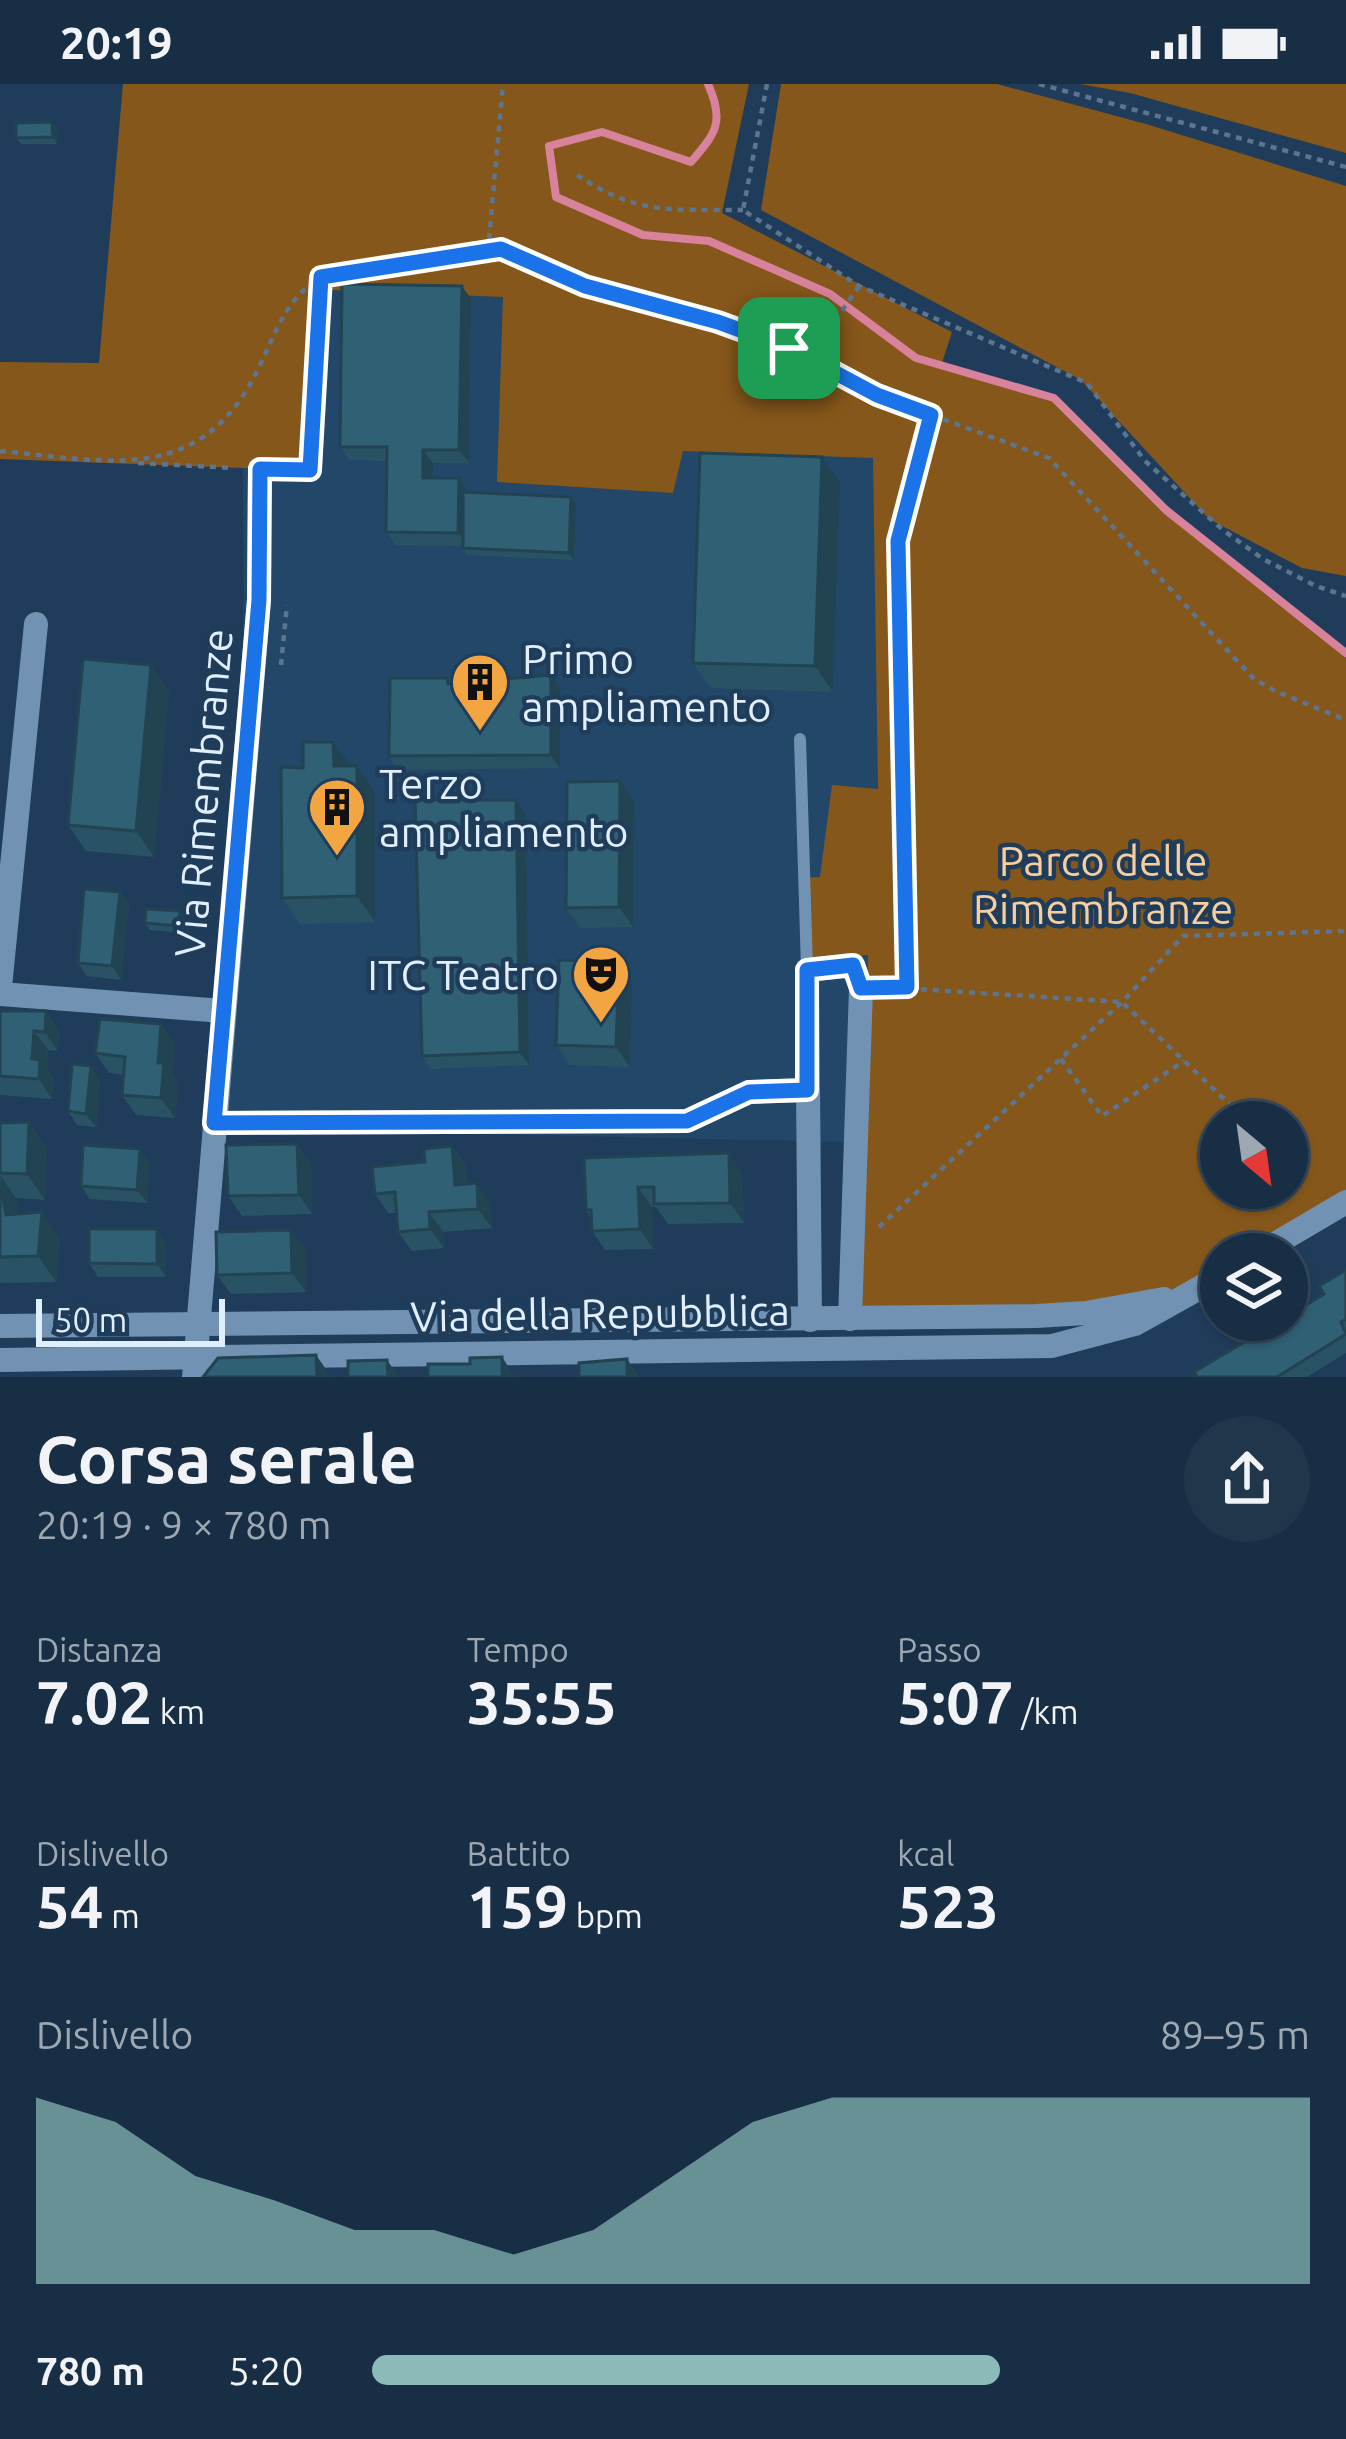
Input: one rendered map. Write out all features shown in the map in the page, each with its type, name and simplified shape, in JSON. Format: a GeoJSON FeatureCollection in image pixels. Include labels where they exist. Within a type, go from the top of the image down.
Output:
{"type":"FeatureCollection","features":[{"type":"Feature","properties":{"kind":"street","name":"Via Rimembranze"},"geometry":{"type":"LineString","coordinates":[[195,1367],[259,600],[260,469]]}},
{"type":"Feature","properties":{"kind":"street"},"geometry":{"type":"LineString","coordinates":[[36,624],[0,991],[223,1011]]}},
{"type":"Feature","properties":{"kind":"street"},"geometry":{"type":"LineString","coordinates":[[823,1349],[816,1320],[807,970],[853,965],[861,988],[850,1318]]}},
{"type":"Feature","properties":{"kind":"street"},"geometry":{"type":"LineString","coordinates":[[214,1123],[687,1121],[749,1092],[807,1090]]}},
{"type":"Feature","properties":{"kind":"street"},"geometry":{"type":"LineString","coordinates":[[1294,1233],[1346,1202]]}},
{"type":"Feature","properties":{"kind":"street","name":"Via della Repubblica"},"geometry":{"type":"LineString","coordinates":[[0,1360],[195,1367],[559,1365],[823,1349],[1070,1344],[1135,1324],[1200,1288]]}},
{"type":"Feature","properties":{"kind":"street","name":"Via della Repubblica"},"geometry":{"type":"LineString","coordinates":[[0,1326],[1064,1315],[1190,1294]]}},
{"type":"Feature","properties":{"kind":"street"},"geometry":{"type":"LineString","coordinates":[[1064,1315],[1070,1344]]}},
{"type":"Feature","properties":{"kind":"street"},"geometry":{"type":"LineString","coordinates":[[559,1365],[560,1321]]}},
{"type":"Feature","properties":{"kind":"lane"},"geometry":{"type":"LineString","coordinates":[[800,739],[807,970]]}},
{"type":"Feature","properties":{"kind":"path"},"geometry":{"type":"LineString","coordinates":[[488,251],[503,84]]}},
{"type":"Feature","properties":{"kind":"path"},"geometry":{"type":"LineString","coordinates":[[742,210],[767,84]]}},
{"type":"Feature","properties":{"kind":"path"},"geometry":{"type":"LineString","coordinates":[[1039,84],[1346,167]]}},
{"type":"Feature","properties":{"kind":"path"},"geometry":{"type":"LineString","coordinates":[[577,175],[609,197],[654,209],[742,210],[859,286],[1087,383],[1144,461],[1223,530],[1263,559],[1346,596]]}},
{"type":"Feature","properties":{"kind":"path"},"geometry":{"type":"LineString","coordinates":[[129,463],[181,451],[224,423],[256,373],[282,315],[299,292],[321,277],[501,249],[585,286],[718,322],[789,348],[877,395],[1049,458],[1254,679],[1346,720]]}},
{"type":"Feature","properties":{"kind":"path"},"geometry":{"type":"LineString","coordinates":[[0,452],[310,470],[321,277]]}},
{"type":"Feature","properties":{"kind":"path"},"geometry":{"type":"LineString","coordinates":[[808,360],[859,286]]}},
{"type":"Feature","properties":{"kind":"path"},"geometry":{"type":"LineString","coordinates":[[907,987],[898,541],[931,415]]}},
{"type":"Feature","properties":{"kind":"path"},"geometry":{"type":"LineString","coordinates":[[280,674],[287,605]]}},
{"type":"Feature","properties":{"kind":"path"},"geometry":{"type":"LineString","coordinates":[[879,1227],[1122,1002],[1183,936],[1346,931]]}},
{"type":"Feature","properties":{"kind":"path"},"geometry":{"type":"LineString","coordinates":[[861,988],[1122,1002],[1226,1101]]}},
{"type":"Feature","properties":{"kind":"path"},"geometry":{"type":"LineString","coordinates":[[1060,1058],[1102,1116],[1184,1060]]}},
{"type":"Feature","properties":{"kind":"path"},"geometry":{"type":"LineString","coordinates":[[1291,1209],[1299,1219]]}},
{"type":"Feature","properties":{"kind":"shaded area"},"geometry":{"type":"Polygon","coordinates":[[[330,290],[504,297],[498,482],[672,493],[684,448],[911,449],[891,1143],[224,1128],[244,794],[243,468],[321,470],[330,290]]]}},
{"type":"Feature","properties":{"kind":"green space","name":"Parco delle Rimembranze"},"geometry":{"type":"Polygon","coordinates":[[[123,84],[749,84],[722,213],[952,332],[941,366],[1054,398],[1166,510],[1346,653],[1346,1203],[1294,1233],[1200,1233],[1200,1288],[1190,1294],[859,1318],[868,955],[804,962],[801,878],[820,877],[832,785],[878,789],[873,458],[683,451],[673,493],[497,482],[503,297],[331,290],[321,471],[0,459],[0,362],[99,363],[123,84]]]}},
{"type":"Feature","properties":{"kind":"green space"},"geometry":{"type":"Polygon","coordinates":[[[781,84],[997,84],[1346,186],[1346,576],[1302,568],[1209,519],[1081,380],[761,210],[781,84]]]}},
{"type":"Feature","properties":{"kind":"green space"},"geometry":{"type":"Polygon","coordinates":[[[1080,84],[1346,84],[1346,153],[1130,93],[1080,84]]]}},
{"type":"Feature","properties":{"kind":"building"},"geometry":{"type":"Polygon","coordinates":[[[52,122],[53,137],[16,138],[16,123],[52,122]]]}},
{"type":"Feature","properties":{"kind":"building"},"geometry":{"type":"Polygon","coordinates":[[[342,284],[462,286],[459,450],[423,450],[423,478],[459,478],[458,533],[386,532],[387,447],[340,447],[342,284]]]}},
{"type":"Feature","properties":{"kind":"building"},"geometry":{"type":"Polygon","coordinates":[[[700,453],[822,457],[815,666],[693,663],[700,453]]]}},
{"type":"Feature","properties":{"kind":"building"},"geometry":{"type":"Polygon","coordinates":[[[463,492],[571,497],[569,553],[463,548],[463,492]]]}},
{"type":"Feature","properties":{"kind":"building"},"geometry":{"type":"Polygon","coordinates":[[[83,659],[151,665],[136,831],[68,825],[83,659]]]}},
{"type":"Feature","properties":{"kind":"building","name":"Primo ampliamento"},"geometry":{"type":"Polygon","coordinates":[[[551,675],[551,755],[389,756],[390,678],[447,678],[448,684],[551,675]]]}},
{"type":"Feature","properties":{"kind":"building","name":"Terzo ampliamento"},"geometry":{"type":"Polygon","coordinates":[[[303,742],[333,742],[334,766],[357,766],[357,896],[282,898],[281,767],[303,768],[303,742]]]}},
{"type":"Feature","properties":{"kind":"building"},"geometry":{"type":"Polygon","coordinates":[[[620,781],[619,907],[566,908],[567,782],[620,781]]]}},
{"type":"Feature","properties":{"kind":"building"},"geometry":{"type":"Polygon","coordinates":[[[415,800],[516,800],[520,1052],[422,1056],[415,800]]]}},
{"type":"Feature","properties":{"kind":"building"},"geometry":{"type":"Polygon","coordinates":[[[84,889],[120,892],[112,966],[78,963],[84,889]]]}},
{"type":"Feature","properties":{"kind":"building"},"geometry":{"type":"Polygon","coordinates":[[[146,909],[180,911],[178,926],[145,923],[146,909]]]}},
{"type":"Feature","properties":{"kind":"building"},"geometry":{"type":"Polygon","coordinates":[[[559,960],[619,962],[616,1047],[556,1045],[559,960]]]}},
{"type":"Feature","properties":{"kind":"building"},"geometry":{"type":"Polygon","coordinates":[[[0,1011],[46,1011],[45,1032],[34,1031],[32,1059],[40,1060],[39,1079],[0,1076],[0,1011]]]}},
{"type":"Feature","properties":{"kind":"building"},"geometry":{"type":"Polygon","coordinates":[[[100,1019],[161,1024],[161,1098],[122,1095],[125,1057],[95,1053],[100,1019]]]}},
{"type":"Feature","properties":{"kind":"building"},"geometry":{"type":"Polygon","coordinates":[[[72,1064],[91,1066],[86,1114],[68,1111],[72,1064]]]}},
{"type":"Feature","properties":{"kind":"building"},"geometry":{"type":"Polygon","coordinates":[[[29,1122],[27,1174],[0,1173],[0,1123],[29,1122]]]}},
{"type":"Feature","properties":{"kind":"building"},"geometry":{"type":"Polygon","coordinates":[[[297,1144],[299,1195],[228,1196],[226,1145],[297,1144]]]}},
{"type":"Feature","properties":{"kind":"building"},"geometry":{"type":"Polygon","coordinates":[[[83,1145],[140,1149],[137,1190],[81,1186],[83,1145]]]}},
{"type":"Feature","properties":{"kind":"building"},"geometry":{"type":"Polygon","coordinates":[[[452,1146],[455,1185],[477,1183],[478,1209],[429,1212],[430,1229],[398,1232],[395,1192],[375,1194],[372,1167],[425,1162],[424,1149],[452,1146]]]}},
{"type":"Feature","properties":{"kind":"building"},"geometry":{"type":"Polygon","coordinates":[[[729,1153],[730,1203],[654,1204],[654,1187],[638,1187],[640,1229],[592,1231],[591,1210],[586,1210],[584,1158],[729,1153]]]}},
{"type":"Feature","properties":{"kind":"building"},"geometry":{"type":"Polygon","coordinates":[[[0,1182],[6,1215],[42,1212],[38,1256],[0,1257],[0,1182]]]}},
{"type":"Feature","properties":{"kind":"building"},"geometry":{"type":"Polygon","coordinates":[[[89,1229],[157,1229],[157,1264],[89,1263],[89,1229]]]}},
{"type":"Feature","properties":{"kind":"building"},"geometry":{"type":"Polygon","coordinates":[[[291,1230],[292,1273],[217,1275],[216,1232],[291,1230]]]}},
{"type":"Feature","properties":{"kind":"building"},"geometry":{"type":"Polygon","coordinates":[[[1346,1270],[1346,1319],[1341,1322],[1346,1334],[1277,1377],[1197,1377],[1194,1372],[1246,1341],[1308,1341],[1308,1304],[1324,1294],[1319,1286],[1346,1270]]]}},
{"type":"Feature","properties":{"kind":"building"},"geometry":{"type":"Polygon","coordinates":[[[316,1355],[317,1377],[203,1377],[218,1358],[316,1355]]]}},
{"type":"Feature","properties":{"kind":"building"},"geometry":{"type":"Polygon","coordinates":[[[502,1357],[502,1377],[428,1377],[428,1364],[470,1364],[470,1358],[502,1357]]]}},
{"type":"Feature","properties":{"kind":"building"},"geometry":{"type":"Polygon","coordinates":[[[627,1359],[627,1377],[579,1377],[579,1363],[627,1359]]]}},
{"type":"Feature","properties":{"kind":"building"},"geometry":{"type":"Polygon","coordinates":[[[387,1360],[388,1377],[348,1377],[348,1361],[387,1360]]]}},
{"type":"Feature","properties":{"kind":"waterway"},"geometry":{"type":"LineString","coordinates":[[708,84],[717,118],[707,143],[691,162],[602,132],[549,146],[556,197],[643,235],[709,241],[830,294],[916,358],[1054,398],[1166,510],[1346,653]]}},
{"type":"Feature","properties":{"kind":"place","name":"Primo ampliamento"},"geometry":{"type":"Point","coordinates":[480,733]}},
{"type":"Feature","properties":{"kind":"place","name":"Terzo ampliamento"},"geometry":{"type":"Point","coordinates":[337,858]}},
{"type":"Feature","properties":{"kind":"place","name":"ITC Teatro"},"geometry":{"type":"Point","coordinates":[601,1025]}},
{"type":"Feature","properties":{"kind":"route"},"geometry":{"type":"LineString","coordinates":[[501,249],[585,286],[718,322],[789,348],[877,395],[931,415],[898,541],[907,987],[861,988],[853,965],[807,970],[807,1090],[749,1092],[687,1121],[214,1123],[259,600],[260,469],[310,470],[321,277],[501,249]]}}]}
